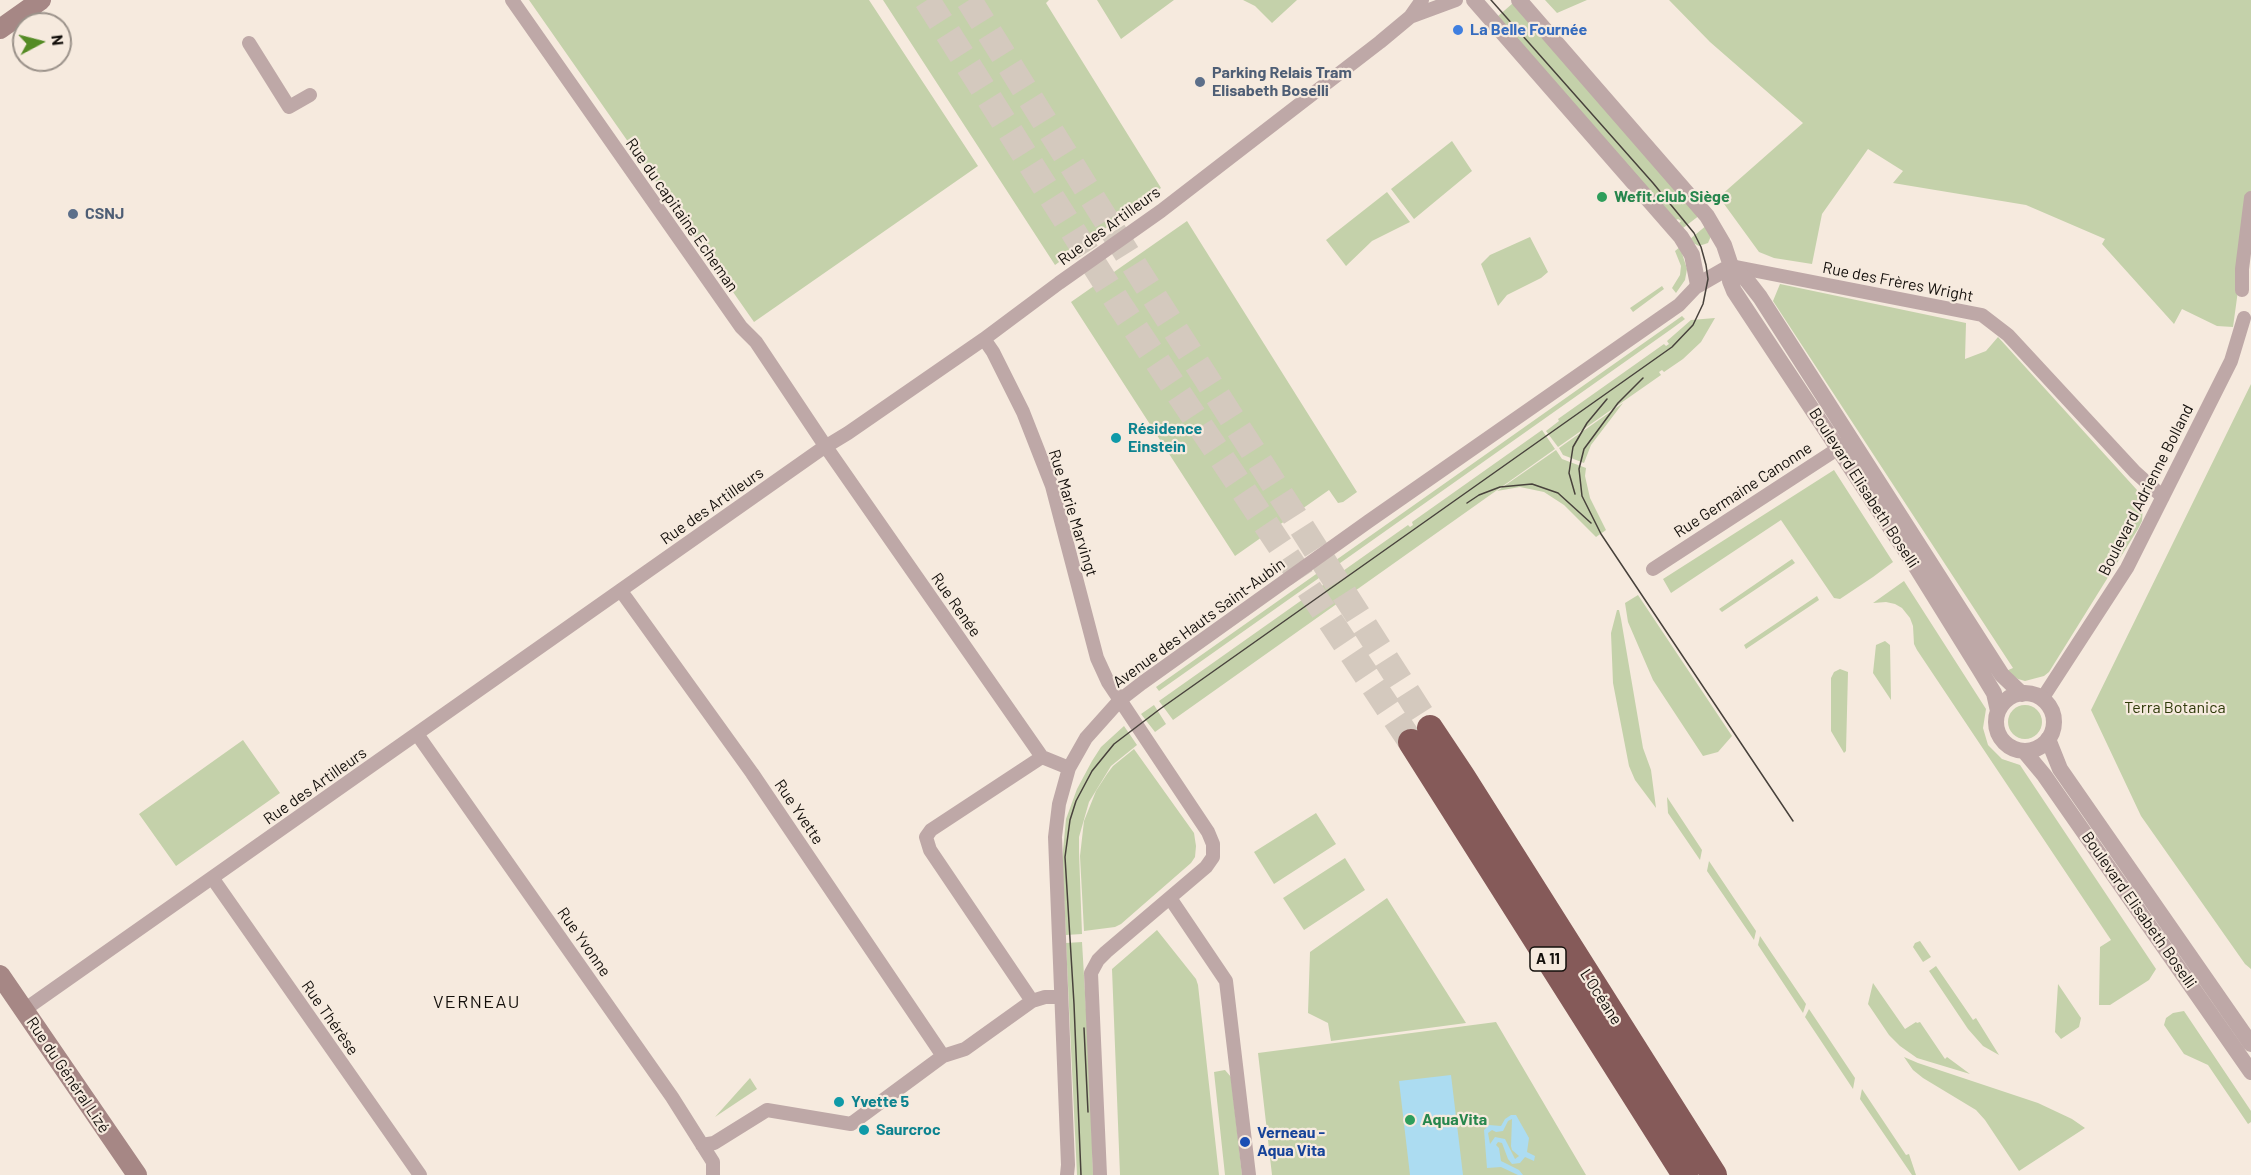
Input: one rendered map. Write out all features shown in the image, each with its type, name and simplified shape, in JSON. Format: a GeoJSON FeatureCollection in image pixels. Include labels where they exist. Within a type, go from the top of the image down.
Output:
{"type":"FeatureCollection","features":[{"type":"Feature","properties":{"kind":"highway","name":"L’Océane"},"geometry":{"type":"LineString","coordinates":[[1685,1175],[1420,735],[1462,776],[1714,1175]]}},
{"type":"Feature","properties":{"kind":"highway"},"geometry":{"type":"LineString","coordinates":[[1693,1141],[1720,1160],[1730,1175]]}},
{"type":"Feature","properties":{"kind":"main road"},"geometry":{"type":"LineString","coordinates":[[0,29],[41,0]]}},
{"type":"Feature","properties":{"kind":"main road","name":"Rue du Général Lizé"},"geometry":{"type":"LineString","coordinates":[[0,975],[137,1175]]}},
{"type":"Feature","properties":{"kind":"street","name":"Rue du capitaine Echeman"},"geometry":{"type":"LineString","coordinates":[[512,0],[741,327],[756,342],[826,447]]}},
{"type":"Feature","properties":{"kind":"street","name":"Rue des Artilleurs"},"geometry":{"type":"LineString","coordinates":[[24,1010],[213,879],[433,721],[984,339],[1161,211],[1410,17],[1422,0]]}},
{"type":"Feature","properties":{"kind":"street","name":"Rue des Artilleurs"},"geometry":{"type":"LineString","coordinates":[[1410,17],[1456,0]]}},
{"type":"Feature","properties":{"kind":"street"},"geometry":{"type":"LineString","coordinates":[[1474,0],[1681,237],[1692,255],[1698,285],[1731,266]]}},
{"type":"Feature","properties":{"kind":"street","name":"Boulevard Elisabeth Boselli"},"geometry":{"type":"LineString","coordinates":[[1519,0],[1707,216],[1724,245],[1731,266],[1730,281],[1734,291],[1845,444],[2002,675],[2022,694]]}},
{"type":"Feature","properties":{"kind":"street"},"geometry":{"type":"LineString","coordinates":[[249,43],[289,107],[310,95]]}},
{"type":"Feature","properties":{"kind":"street"},"geometry":{"type":"LineString","coordinates":[[2242,291],[2242,269],[2251,198]]}},
{"type":"Feature","properties":{"kind":"street","name":"Rue des Frères Wright"},"geometry":{"type":"LineString","coordinates":[[1731,266],[1982,315],[2008,335],[2135,472],[2163,497]]}},
{"type":"Feature","properties":{"kind":"street","name":"Avenue des Hauts Saint-Aubin"},"geometry":{"type":"LineString","coordinates":[[1067,1175],[1055,837],[1059,804],[1069,768],[1086,738],[1120,700],[1359,528],[1679,305],[1698,285]]}},
{"type":"Feature","properties":{"kind":"street","name":"Boulevard Adrienne Bolland"},"geometry":{"type":"LineString","coordinates":[[2042,699],[2127,568],[2231,361],[2244,318]]}},
{"type":"Feature","properties":{"kind":"street","name":"Rue Marie Marvingt"},"geometry":{"type":"LineString","coordinates":[[984,339],[993,352],[1023,412],[1052,486],[1097,658],[1108,682],[1208,832],[1213,844],[1213,857],[1206,867],[1170,898]]}},
{"type":"Feature","properties":{"kind":"street","name":"Boulevard Elisabeth Boselli"},"geometry":{"type":"LineString","coordinates":[[1845,444],[1994,693],[1998,711]]}},
{"type":"Feature","properties":{"kind":"street","name":"Rue Germaine Canonne"},"geometry":{"type":"LineString","coordinates":[[1653,568],[1845,444]]}},
{"type":"Feature","properties":{"kind":"street","name":"Rue Renée"},"geometry":{"type":"LineString","coordinates":[[826,447],[1042,757]]}},
{"type":"Feature","properties":{"kind":"street","name":"Rue Yvette"},"geometry":{"type":"LineString","coordinates":[[621,591],[752,773],[943,1056]]}},
{"type":"Feature","properties":{"kind":"street"},"geometry":{"type":"LineString","coordinates":[[2022,694],[2042,699],[2053,718],[2053,729],[2048,739],[2036,749],[2024,751],[2011,748],[2001,738],[1996,725],[1998,711],[2008,699],[2022,694]]}},
{"type":"Feature","properties":{"kind":"street","name":"Rue Yvonne"},"geometry":{"type":"LineString","coordinates":[[417,734],[648,1062],[713,1162],[714,1175]]}},
{"type":"Feature","properties":{"kind":"street"},"geometry":{"type":"LineString","coordinates":[[2048,739],[2060,769],[2251,1044]]}},
{"type":"Feature","properties":{"kind":"street","name":"Boulevard Elisabeth Boselli"},"geometry":{"type":"LineString","coordinates":[[2024,751],[2040,768],[2251,1072]]}},
{"type":"Feature","properties":{"kind":"street"},"geometry":{"type":"LineString","coordinates":[[1032,1001],[926,841],[931,830],[1042,757],[1069,768]]}},
{"type":"Feature","properties":{"kind":"street","name":"Rue Thérèse"},"geometry":{"type":"LineString","coordinates":[[213,879],[420,1175]]}},
{"type":"Feature","properties":{"kind":"street"},"geometry":{"type":"LineString","coordinates":[[1100,1175],[1091,974],[1098,960],[1170,898],[1227,981],[1249,1175]]}},
{"type":"Feature","properties":{"kind":"street"},"geometry":{"type":"LineString","coordinates":[[702,1145],[714,1143],[767,1110],[850,1124],[943,1056],[965,1049],[1032,1001],[1045,997],[1060,997]]}},
{"type":"Feature","properties":{"kind":"green space"},"geometry":{"type":"Polygon","coordinates":[[[529,0],[869,0],[978,166],[754,322],[529,0]]]}},
{"type":"Feature","properties":{"kind":"green space"},"geometry":{"type":"Polygon","coordinates":[[[883,0],[1049,0],[1046,3],[1161,188],[1055,265],[883,0]]]}},
{"type":"Feature","properties":{"kind":"green space"},"geometry":{"type":"Polygon","coordinates":[[[1097,0],[1174,0],[1121,39],[1097,0]]]}},
{"type":"Feature","properties":{"kind":"green space"},"geometry":{"type":"Polygon","coordinates":[[[1243,0],[1297,0],[1272,23],[1255,6],[1243,0]]]}},
{"type":"Feature","properties":{"kind":"green space"},"geometry":{"type":"Polygon","coordinates":[[[1545,0],[1587,0],[1557,13],[1545,0]]]}},
{"type":"Feature","properties":{"kind":"green space"},"geometry":{"type":"Polygon","coordinates":[[[1669,0],[2251,0],[2251,196],[2233,327],[2217,326],[2182,309],[2174,324],[2102,244],[2105,239],[2026,205],[1893,183],[1903,171],[1868,149],[1822,214],[1812,264],[1774,258],[1759,252],[1719,197],[1803,123],[1710,42],[1669,0]]]}},
{"type":"Feature","properties":{"kind":"green space"},"geometry":{"type":"Polygon","coordinates":[[[1513,3],[1700,215],[1683,228],[1679,223],[1681,221],[1676,220],[1497,17],[1513,3]]]}},
{"type":"Feature","properties":{"kind":"green space"},"geometry":{"type":"Polygon","coordinates":[[[1452,141],[1472,171],[1414,219],[1391,189],[1452,141]]]}},
{"type":"Feature","properties":{"kind":"green space"},"geometry":{"type":"Polygon","coordinates":[[[1387,192],[1410,222],[1372,241],[1346,266],[1326,240],[1387,192]]]}},
{"type":"Feature","properties":{"kind":"green space"},"geometry":{"type":"Polygon","coordinates":[[[1187,221],[1357,492],[1338,503],[1329,490],[1235,556],[1071,302],[1187,221]]]}},
{"type":"Feature","properties":{"kind":"green space"},"geometry":{"type":"Polygon","coordinates":[[[1707,225],[1711,236],[1708,243],[1699,246],[1693,243],[1690,239],[1707,225]]]}},
{"type":"Feature","properties":{"kind":"green space"},"geometry":{"type":"Polygon","coordinates":[[[1530,237],[1548,272],[1541,278],[1507,295],[1498,306],[1481,264],[1490,255],[1530,237]]]}},
{"type":"Feature","properties":{"kind":"green space"},"geometry":{"type":"Polygon","coordinates":[[[1680,247],[1687,269],[1685,280],[1676,293],[1672,288],[1680,275],[1681,266],[1675,251],[1680,247]]]}},
{"type":"Feature","properties":{"kind":"green space"},"geometry":{"type":"Polygon","coordinates":[[[1780,284],[1966,323],[1965,359],[1986,351],[1998,337],[2137,490],[2143,506],[2142,521],[2138,529],[2049,672],[2044,676],[2025,681],[2006,671],[2013,668],[1773,301],[1780,284]]]}},
{"type":"Feature","properties":{"kind":"green space"},"geometry":{"type":"Polygon","coordinates":[[[1662,286],[1664,289],[1633,312],[1630,308],[1662,286]]]}},
{"type":"Feature","properties":{"kind":"green space"},"geometry":{"type":"Polygon","coordinates":[[[1682,316],[1685,319],[1670,330],[1159,691],[1156,687],[1682,316]]]}},
{"type":"Feature","properties":{"kind":"green space"},"geometry":{"type":"Polygon","coordinates":[[[1715,318],[1701,342],[1683,359],[1664,372],[1662,370],[1659,372],[1661,375],[1558,447],[1546,431],[1559,421],[1558,419],[1664,344],[1666,346],[1669,344],[1667,341],[1691,320],[1715,318]]]}},
{"type":"Feature","properties":{"kind":"green space","name":"Terra Botanica"},"geometry":{"type":"Polygon","coordinates":[[[2251,384],[2251,969],[2245,964],[2141,816],[2091,710],[2251,384]]]}},
{"type":"Feature","properties":{"kind":"green space"},"geometry":{"type":"Polygon","coordinates":[[[1623,403],[1591,445],[1584,463],[1563,455],[1559,448],[1623,403]]]}},
{"type":"Feature","properties":{"kind":"green space"},"geometry":{"type":"Polygon","coordinates":[[[1542,430],[1555,449],[1173,720],[1159,701],[1408,525],[1410,527],[1413,525],[1412,522],[1542,430]]]}},
{"type":"Feature","properties":{"kind":"green space"},"geometry":{"type":"Polygon","coordinates":[[[1556,450],[1562,459],[1586,468],[1585,476],[1590,498],[1606,530],[1596,537],[1564,505],[1544,492],[1520,487],[1497,491],[1556,450]]]}},
{"type":"Feature","properties":{"kind":"green space"},"geometry":{"type":"Polygon","coordinates":[[[1834,470],[1893,562],[1840,599],[1834,598],[1781,520],[1671,593],[1663,579],[1834,470]]]}},
{"type":"Feature","properties":{"kind":"green space"},"geometry":{"type":"Polygon","coordinates":[[[1792,559],[1795,563],[1722,612],[1719,609],[1792,559]]]}},
{"type":"Feature","properties":{"kind":"green space"},"geometry":{"type":"Polygon","coordinates":[[[1904,581],[1986,709],[1983,728],[1988,745],[2002,759],[2020,765],[2156,969],[2149,980],[2110,1005],[2099,1005],[2100,947],[2111,940],[1917,650],[1910,618],[1902,608],[1895,604],[1873,603],[1904,581]]]}},
{"type":"Feature","properties":{"kind":"green space"},"geometry":{"type":"Polygon","coordinates":[[[1638,595],[1732,736],[1718,752],[1703,756],[1653,680],[1628,622],[1625,603],[1638,595]]]}},
{"type":"Feature","properties":{"kind":"green space"},"geometry":{"type":"Polygon","coordinates":[[[1817,596],[1819,600],[1746,649],[1744,645],[1817,596]]]}},
{"type":"Feature","properties":{"kind":"green space"},"geometry":{"type":"Polygon","coordinates":[[[1617,610],[1619,610],[1621,619],[1643,748],[1651,770],[1656,808],[1635,780],[1629,766],[1613,683],[1611,633],[1617,610]]]}},
{"type":"Feature","properties":{"kind":"green space"},"geometry":{"type":"Polygon","coordinates":[[[1885,641],[1890,645],[1891,700],[1873,673],[1876,645],[1885,641]]]}},
{"type":"Feature","properties":{"kind":"green space"},"geometry":{"type":"Polygon","coordinates":[[[1840,669],[1848,672],[1846,751],[1844,753],[1831,731],[1831,678],[1834,672],[1840,669]]]}},
{"type":"Feature","properties":{"kind":"green space"},"geometry":{"type":"Polygon","coordinates":[[[1154,705],[1166,724],[1155,732],[1141,714],[1154,705]]]}},
{"type":"Feature","properties":{"kind":"green space"},"geometry":{"type":"Polygon","coordinates":[[[2025,705],[2037,710],[2042,722],[2037,734],[2025,739],[2013,734],[2008,722],[2013,710],[2025,705]]]}},
{"type":"Feature","properties":{"kind":"green space"},"geometry":{"type":"Polygon","coordinates":[[[1124,726],[1137,745],[1111,766],[1089,802],[1079,837],[1082,934],[1066,935],[1062,861],[1066,819],[1077,789],[1092,761],[1101,747],[1124,726]]]}},
{"type":"Feature","properties":{"kind":"green space"},"geometry":{"type":"Polygon","coordinates":[[[243,740],[280,793],[176,866],[139,814],[243,740]]]}},
{"type":"Feature","properties":{"kind":"green space"},"geometry":{"type":"Polygon","coordinates":[[[1134,749],[1194,833],[1195,857],[1121,924],[1115,927],[1084,931],[1080,856],[1084,821],[1096,791],[1107,774],[1134,749]]]}},
{"type":"Feature","properties":{"kind":"green space"},"geometry":{"type":"Polygon","coordinates":[[[1667,797],[1702,850],[1700,860],[1668,813],[1667,797]]]}},
{"type":"Feature","properties":{"kind":"green space"},"geometry":{"type":"Polygon","coordinates":[[[1316,813],[1336,844],[1274,884],[1254,852],[1316,813]]]}},
{"type":"Feature","properties":{"kind":"green space"},"geometry":{"type":"Polygon","coordinates":[[[1345,858],[1365,890],[1304,930],[1283,898],[1345,858]]]}},
{"type":"Feature","properties":{"kind":"green space"},"geometry":{"type":"Polygon","coordinates":[[[1709,861],[1756,931],[1754,940],[1707,871],[1709,861]]]}},
{"type":"Feature","properties":{"kind":"green space"},"geometry":{"type":"Polygon","coordinates":[[[1387,898],[1466,1023],[1331,1041],[1328,1023],[1308,1013],[1310,952],[1387,898]]]}},
{"type":"Feature","properties":{"kind":"green space"},"geometry":{"type":"Polygon","coordinates":[[[1157,930],[1196,979],[1198,985],[1219,1175],[1120,1175],[1112,969],[1157,930]]]}},
{"type":"Feature","properties":{"kind":"green space"},"geometry":{"type":"Polygon","coordinates":[[[1760,936],[1806,1004],[1803,1013],[1758,945],[1760,936]]]}},
{"type":"Feature","properties":{"kind":"green space"},"geometry":{"type":"Polygon","coordinates":[[[1920,941],[1931,957],[1923,962],[1913,947],[1920,941]]]}},
{"type":"Feature","properties":{"kind":"green space"},"geometry":{"type":"Polygon","coordinates":[[[1082,942],[1093,1175],[1077,1175],[1066,943],[1082,942]]]}},
{"type":"Feature","properties":{"kind":"green space"},"geometry":{"type":"Polygon","coordinates":[[[1936,966],[1973,1020],[1976,1018],[1999,1055],[1983,1046],[1968,1029],[1929,971],[1936,966]]]}},
{"type":"Feature","properties":{"kind":"green space"},"geometry":{"type":"Polygon","coordinates":[[[1873,983],[1905,1029],[1920,1022],[1945,1059],[1947,1057],[1970,1074],[1917,1058],[1900,1046],[1889,1035],[1868,1004],[1873,983]]]}},
{"type":"Feature","properties":{"kind":"green space"},"geometry":{"type":"Polygon","coordinates":[[[2058,984],[2081,1018],[2079,1027],[2061,1039],[2055,1032],[2058,984]]]}},
{"type":"Feature","properties":{"kind":"green space"},"geometry":{"type":"Polygon","coordinates":[[[1809,1009],[1855,1078],[1853,1089],[1805,1017],[1809,1009]]]}},
{"type":"Feature","properties":{"kind":"green space"},"geometry":{"type":"Polygon","coordinates":[[[2184,1011],[2251,1111],[2251,1122],[2248,1124],[2208,1065],[2184,1054],[2164,1025],[2166,1018],[2173,1013],[2184,1011]]]}},
{"type":"Feature","properties":{"kind":"green space","name":"AquaVita"},"geometry":{"type":"Polygon","coordinates":[[[1496,1022],[1586,1175],[1272,1175],[1258,1053],[1496,1022]]]}},
{"type":"Feature","properties":{"kind":"green space"},"geometry":{"type":"Polygon","coordinates":[[[1904,1057],[2038,1103],[2072,1119],[2085,1128],[2019,1171],[1976,1110],[1923,1078],[1913,1070],[1904,1057]]]}},
{"type":"Feature","properties":{"kind":"green space"},"geometry":{"type":"Polygon","coordinates":[[[1225,1070],[1231,1077],[1242,1175],[1225,1175],[1214,1072],[1225,1070]]]}},
{"type":"Feature","properties":{"kind":"green space"},"geometry":{"type":"Polygon","coordinates":[[[750,1078],[757,1089],[715,1117],[750,1078]]]}},
{"type":"Feature","properties":{"kind":"green space"},"geometry":{"type":"Polygon","coordinates":[[[1862,1089],[1906,1155],[1909,1154],[1916,1175],[1912,1175],[1860,1099],[1862,1089]]]}},
{"type":"Feature","properties":{"kind":"water"},"geometry":{"type":"Polygon","coordinates":[[[1451,1075],[1463,1175],[1410,1175],[1399,1081],[1451,1075]]]}},
{"type":"Feature","properties":{"kind":"water"},"geometry":{"type":"Polygon","coordinates":[[[1516,1115],[1529,1138],[1527,1152],[1535,1156],[1534,1161],[1525,1157],[1520,1163],[1512,1164],[1502,1143],[1498,1142],[1496,1145],[1499,1148],[1501,1161],[1519,1170],[1523,1175],[1501,1167],[1487,1168],[1484,1130],[1489,1125],[1501,1126],[1505,1119],[1516,1115]],[[1512,1119],[1508,1121],[1503,1131],[1492,1130],[1488,1133],[1490,1144],[1495,1137],[1505,1139],[1515,1159],[1519,1156],[1511,1146],[1512,1119]]]}},
{"type":"Feature","properties":{"kind":"tunnel"},"geometry":{"type":"LineString","coordinates":[[927,0],[1119,304],[1411,742]]}},
{"type":"Feature","properties":{"kind":"tunnel"},"geometry":{"type":"LineString","coordinates":[[969,0],[1146,284],[1430,728]]}},
{"type":"Feature","properties":{"kind":"tram line"},"geometry":{"type":"LineString","coordinates":[[1081,1175],[1065,857],[1070,820],[1076,801],[1092,771],[1114,744],[1160,709],[1672,347],[1693,325],[1703,304],[1708,279],[1701,247],[1694,233],[1653,183],[1491,0]]}},
{"type":"Feature","properties":{"kind":"tram line"},"geometry":{"type":"LineString","coordinates":[[1643,378],[1618,403],[1584,449],[1579,469],[1582,496],[1601,534],[1793,821]]}},
{"type":"Feature","properties":{"kind":"tram line"},"geometry":{"type":"LineString","coordinates":[[1575,494],[1569,473],[1573,447],[1587,423],[1607,399]]}},
{"type":"Feature","properties":{"kind":"tram line"},"geometry":{"type":"LineString","coordinates":[[1467,503],[1479,495],[1500,487],[1532,484],[1558,493],[1591,523]]}},
{"type":"Feature","properties":{"kind":"tram line"},"geometry":{"type":"LineString","coordinates":[[1084,1028],[1088,1112]]}},
{"type":"Feature","properties":{"kind":"place","name":"La Belle Fournée"},"geometry":{"type":"Point","coordinates":[1458,30]}},
{"type":"Feature","properties":{"kind":"place","name":"Parking Relais Tram Elisabeth Boselli"},"geometry":{"type":"Point","coordinates":[1200,82]}},
{"type":"Feature","properties":{"kind":"place","name":"Wefit.club Siège"},"geometry":{"type":"Point","coordinates":[1602,197]}},
{"type":"Feature","properties":{"kind":"place","name":"CSNJ"},"geometry":{"type":"Point","coordinates":[73,214]}},
{"type":"Feature","properties":{"kind":"place","name":"Résidence Einstein"},"geometry":{"type":"Point","coordinates":[1116,438]}},
{"type":"Feature","properties":{"kind":"place","name":"Yvette 5"},"geometry":{"type":"Point","coordinates":[839,1102]}},
{"type":"Feature","properties":{"kind":"place","name":"AquaVita"},"geometry":{"type":"Point","coordinates":[1410,1120]}},
{"type":"Feature","properties":{"kind":"place","name":"Saurcroc"},"geometry":{"type":"Point","coordinates":[864,1130]}},
{"type":"Feature","properties":{"kind":"place","name":"Verneau - Aqua Vita"},"geometry":{"type":"Point","coordinates":[1245,1142]}},
{"type":"Feature","properties":{"kind":"district","name":"VERNEAU"},"geometry":{"type":"Point","coordinates":[477,1002]}}]}
